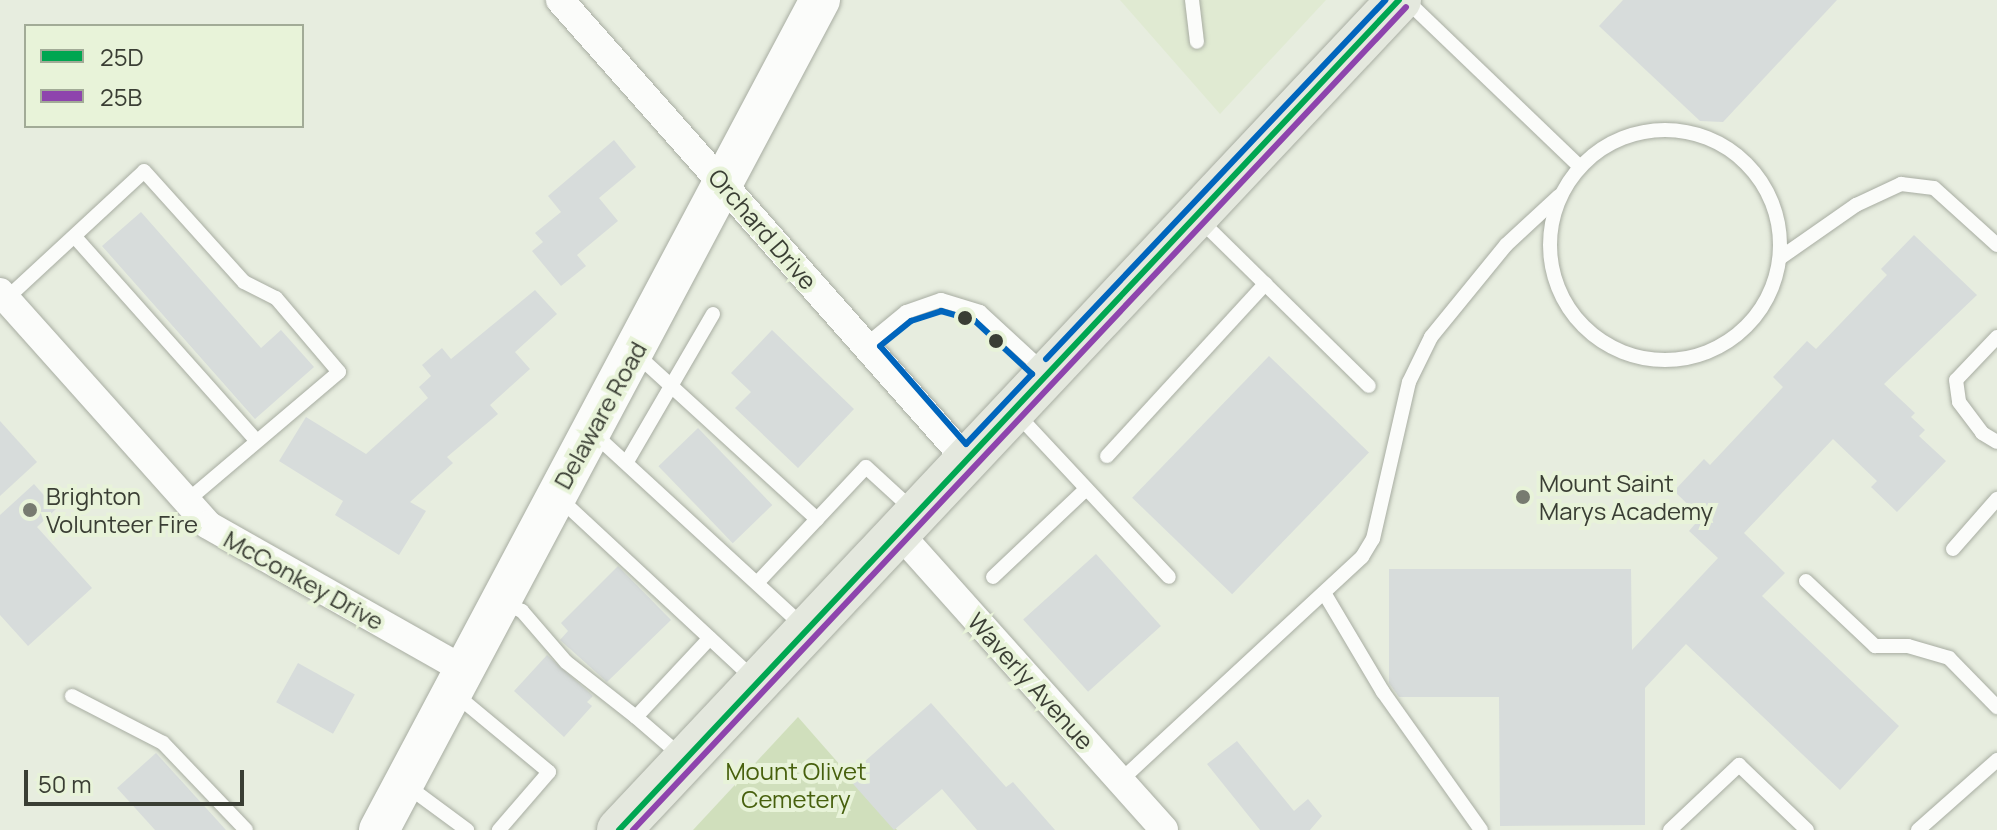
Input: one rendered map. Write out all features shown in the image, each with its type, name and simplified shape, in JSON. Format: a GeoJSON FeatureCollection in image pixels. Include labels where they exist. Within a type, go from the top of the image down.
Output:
{"type":"FeatureCollection","features":[{"type":"Feature","properties":{"kind":"main road"},"geometry":{"type":"LineString","coordinates":[[619,830],[1399,0]]}},
{"type":"Feature","properties":{"kind":"street","name":"Orchard Drive"},"geometry":{"type":"LineString","coordinates":[[560,0],[966,459]]}},
{"type":"Feature","properties":{"kind":"street","name":"Delaware Road"},"geometry":{"type":"LineString","coordinates":[[379,830],[556,495],[725,186],[820,0]]}},
{"type":"Feature","properties":{"kind":"street","name":"McConkey Drive"},"geometry":{"type":"LineString","coordinates":[[3,296],[208,525],[457,680]]}},
{"type":"Feature","properties":{"kind":"street","name":"Waverly Avenue"},"geometry":{"type":"LineString","coordinates":[[907,522],[1164,830]]}},
{"type":"Feature","properties":{"kind":"lane"},"geometry":{"type":"LineString","coordinates":[[1192,0],[1197,42]]}},
{"type":"Feature","properties":{"kind":"lane"},"geometry":{"type":"LineString","coordinates":[[1406,0],[1579,166]]}},
{"type":"Feature","properties":{"kind":"lane"},"geometry":{"type":"LineString","coordinates":[[1120,781],[1326,596],[1373,539],[1409,382],[1431,337],[1506,245],[1559,196],[1579,166],[1607,144],[1641,131],[1678,129],[1713,139],[1743,159],[1766,188],[1779,222],[1780,258],[1769,297],[1734,337],[1711,352],[1672,361],[1632,356],[1596,338],[1563,297],[1552,272],[1549,231],[1559,196]]}},
{"type":"Feature","properties":{"kind":"lane"},"geometry":{"type":"LineString","coordinates":[[3,296],[75,237],[144,171],[244,282],[276,298],[339,372],[187,501]]}},
{"type":"Feature","properties":{"kind":"lane"},"geometry":{"type":"LineString","coordinates":[[1780,258],[1856,205],[1901,184],[1934,188],[1997,245]]}},
{"type":"Feature","properties":{"kind":"lane"},"geometry":{"type":"LineString","coordinates":[[1196,215],[1369,386]]}},
{"type":"Feature","properties":{"kind":"lane"},"geometry":{"type":"LineString","coordinates":[[75,237],[257,441]]}},
{"type":"Feature","properties":{"kind":"lane"},"geometry":{"type":"LineString","coordinates":[[1107,456],[1265,284]]}},
{"type":"Feature","properties":{"kind":"lane"},"geometry":{"type":"LineString","coordinates":[[866,345],[906,312],[941,300],[980,312],[1046,373]]}},
{"type":"Feature","properties":{"kind":"lane"},"geometry":{"type":"LineString","coordinates":[[628,460],[713,314]]}},
{"type":"Feature","properties":{"kind":"lane"},"geometry":{"type":"LineString","coordinates":[[1997,337],[1956,380],[1959,402],[1982,433],[1997,442]]}},
{"type":"Feature","properties":{"kind":"lane"},"geometry":{"type":"LineString","coordinates":[[634,352],[673,383],[817,519]]}},
{"type":"Feature","properties":{"kind":"lane"},"geometry":{"type":"LineString","coordinates":[[1013,409],[1169,577]]}},
{"type":"Feature","properties":{"kind":"lane"},"geometry":{"type":"LineString","coordinates":[[591,431],[628,460],[806,629]]}},
{"type":"Feature","properties":{"kind":"lane"},"geometry":{"type":"LineString","coordinates":[[757,583],[866,467],[907,522]]}},
{"type":"Feature","properties":{"kind":"lane"},"geometry":{"type":"LineString","coordinates":[[993,577],[1086,489]]}},
{"type":"Feature","properties":{"kind":"lane"},"geometry":{"type":"LineString","coordinates":[[556,495],[757,682]]}},
{"type":"Feature","properties":{"kind":"lane"},"geometry":{"type":"LineString","coordinates":[[1953,549],[1995,506]]}},
{"type":"Feature","properties":{"kind":"lane"},"geometry":{"type":"LineString","coordinates":[[1806,581],[1875,646],[1908,646],[1949,658],[1997,707]]}},
{"type":"Feature","properties":{"kind":"lane"},"geometry":{"type":"LineString","coordinates":[[1326,596],[1383,692],[1481,830]]}},
{"type":"Feature","properties":{"kind":"lane"},"geometry":{"type":"LineString","coordinates":[[500,601],[522,611],[566,662],[636,717],[684,760]]}},
{"type":"Feature","properties":{"kind":"lane"},"geometry":{"type":"LineString","coordinates":[[636,717],[710,638]]}},
{"type":"Feature","properties":{"kind":"lane"},"geometry":{"type":"LineString","coordinates":[[457,680],[549,772],[499,830]]}},
{"type":"Feature","properties":{"kind":"lane"},"geometry":{"type":"LineString","coordinates":[[72,696],[163,743],[246,830]]}},
{"type":"Feature","properties":{"kind":"lane"},"geometry":{"type":"LineString","coordinates":[[1918,830],[1997,760]]}},
{"type":"Feature","properties":{"kind":"lane"},"geometry":{"type":"LineString","coordinates":[[1670,830],[1739,765],[1807,830]]}},
{"type":"Feature","properties":{"kind":"lane"},"geometry":{"type":"LineString","coordinates":[[403,784],[467,830]]}},
{"type":"Feature","properties":{"kind":"shaded area"},"geometry":{"type":"Polygon","coordinates":[[[1120,0],[1326,0],[1220,114],[1120,0]]]}},
{"type":"Feature","properties":{"kind":"green space","name":"Mount Olivet Cemetery"},"geometry":{"type":"Polygon","coordinates":[[[798,717],[897,830],[693,830],[798,717]]]}},
{"type":"Feature","properties":{"kind":"building"},"geometry":{"type":"Polygon","coordinates":[[[1623,0],[1837,0],[1723,122],[1700,121],[1599,26],[1623,0]]]}},
{"type":"Feature","properties":{"kind":"building"},"geometry":{"type":"Polygon","coordinates":[[[614,140],[636,167],[599,198],[618,221],[577,255],[586,266],[561,286],[532,251],[543,242],[535,233],[561,212],[548,196],[614,140]]]}},
{"type":"Feature","properties":{"kind":"building"},"geometry":{"type":"Polygon","coordinates":[[[141,212],[261,348],[281,330],[314,367],[255,419],[102,246],[141,212]]]}},
{"type":"Feature","properties":{"kind":"building"},"geometry":{"type":"Polygon","coordinates":[[[1914,235],[1977,295],[1884,384],[1915,413],[1911,417],[1925,430],[1919,436],[1946,461],[1897,512],[1871,487],[1877,481],[1833,439],[1744,533],[1785,573],[1762,596],[1899,726],[1840,790],[1686,644],[1645,688],[1645,825],[1500,826],[1499,697],[1399,697],[1389,683],[1389,569],[1631,569],[1632,650],[1718,558],[1689,531],[1701,517],[1674,491],[1704,459],[1710,465],[1783,387],[1773,377],[1807,341],[1816,349],[1887,275],[1881,269],[1914,235]]]}},
{"type":"Feature","properties":{"kind":"building"},"geometry":{"type":"Polygon","coordinates":[[[535,290],[557,314],[515,352],[530,369],[490,405],[498,414],[447,457],[453,463],[410,502],[426,511],[399,555],[335,515],[343,501],[279,461],[306,417],[366,454],[428,398],[419,387],[431,376],[422,365],[442,348],[451,359],[535,290]]]}},
{"type":"Feature","properties":{"kind":"building"},"geometry":{"type":"Polygon","coordinates":[[[772,330],[854,409],[798,468],[735,408],[751,392],[731,373],[772,330]]]}},
{"type":"Feature","properties":{"kind":"building"},"geometry":{"type":"Polygon","coordinates":[[[1269,356],[1369,453],[1232,594],[1132,498],[1269,356]]]}},
{"type":"Feature","properties":{"kind":"building"},"geometry":{"type":"Polygon","coordinates":[[[0,421],[37,462],[0,496],[0,421]]]}},
{"type":"Feature","properties":{"kind":"building"},"geometry":{"type":"Polygon","coordinates":[[[698,428],[772,505],[733,543],[658,466],[698,428]]]}},
{"type":"Feature","properties":{"kind":"building"},"geometry":{"type":"Polygon","coordinates":[[[34,484],[56,509],[37,527],[92,588],[28,646],[0,615],[0,515],[34,484]]]}},
{"type":"Feature","properties":{"kind":"building"},"geometry":{"type":"Polygon","coordinates":[[[1096,554],[1161,626],[1088,692],[1023,620],[1096,554]]]}},
{"type":"Feature","properties":{"kind":"building"},"geometry":{"type":"Polygon","coordinates":[[[618,566],[671,620],[607,682],[560,640],[568,631],[561,623],[618,566]]]}},
{"type":"Feature","properties":{"kind":"building"},"geometry":{"type":"Polygon","coordinates":[[[547,655],[593,696],[587,702],[592,706],[564,737],[514,691],[547,655]]]}},
{"type":"Feature","properties":{"kind":"building"},"geometry":{"type":"Polygon","coordinates":[[[298,663],[355,695],[333,734],[276,702],[298,663]]]}},
{"type":"Feature","properties":{"kind":"building"},"geometry":{"type":"Polygon","coordinates":[[[931,703],[1006,787],[1013,782],[1055,830],[977,830],[942,789],[894,830],[847,777],[931,703]]]}},
{"type":"Feature","properties":{"kind":"building"},"geometry":{"type":"Polygon","coordinates":[[[1237,741],[1294,811],[1308,799],[1322,816],[1310,830],[1260,830],[1207,764],[1237,741]]]}},
{"type":"Feature","properties":{"kind":"building"},"geometry":{"type":"Polygon","coordinates":[[[156,753],[226,830],[155,830],[117,788],[156,753]]]}},
{"type":"Feature","properties":{"kind":"transit line"},"geometry":{"type":"LineString","coordinates":[[1046,359],[1385,0]]}},
{"type":"Feature","properties":{"kind":"transit line","name":"25D"},"geometry":{"type":"LineString","coordinates":[[619,830],[1399,0]]}},
{"type":"Feature","properties":{"kind":"transit line","name":"25B"},"geometry":{"type":"LineString","coordinates":[[633,830],[1406,7]]}},
{"type":"Feature","properties":{"kind":"transit line"},"geometry":{"type":"LineString","coordinates":[[941,311],[975,321],[1032,374],[966,444],[880,346],[911,321],[941,311]]}},
{"type":"Feature","properties":{"kind":"place","name":"Mount Saint Marys Academy"},"geometry":{"type":"Point","coordinates":[1523,497]}},
{"type":"Feature","properties":{"kind":"place","name":"Brighton Volunteer Fire"},"geometry":{"type":"Point","coordinates":[30,510]}}]}
